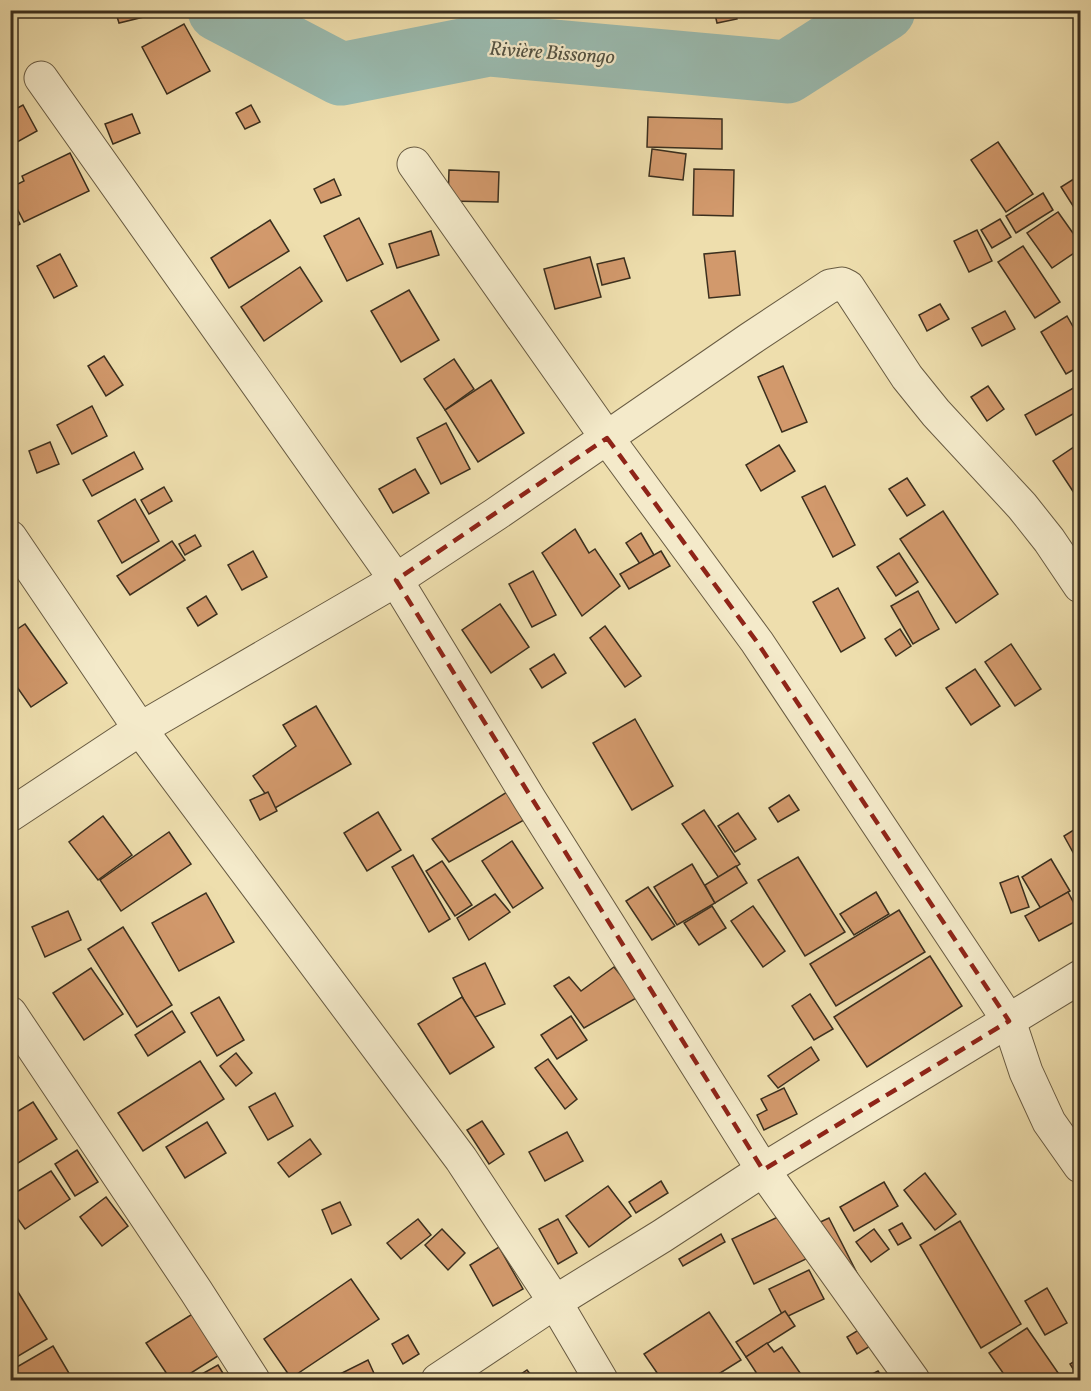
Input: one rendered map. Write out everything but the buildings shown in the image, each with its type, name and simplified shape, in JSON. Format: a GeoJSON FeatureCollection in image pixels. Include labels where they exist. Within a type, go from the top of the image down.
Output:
{"type":"FeatureCollection","features":[{"type":"Feature","properties":{"kind":"street"},"geometry":{"type":"LineString","coordinates":[[41,78],[396,580],[530,800],[763,1170],[913,1380]]}},
{"type":"Feature","properties":{"kind":"street"},"geometry":{"type":"LineString","coordinates":[[414,164],[607,438],[758,642],[1009,1021],[1026,1072],[1049,1122],[1080,1166]]}},
{"type":"Feature","properties":{"kind":"street"},"geometry":{"type":"LineString","coordinates":[[10,815],[140,729],[396,580],[830,286],[842,284],[848,287],[907,377],[936,413],[1022,506],[1049,540],[1080,586]]}},
{"type":"Feature","properties":{"kind":"street"},"geometry":{"type":"LineString","coordinates":[[10,537],[140,729],[461,1159],[555,1302],[601,1380]]}},
{"type":"Feature","properties":{"kind":"street"},"geometry":{"type":"LineString","coordinates":[[438,1380],[555,1302],[763,1170],[1080,977]]}},
{"type":"Feature","properties":{"kind":"street"},"geometry":{"type":"LineString","coordinates":[[10,1013],[253,1380]]}},
{"type":"Feature","properties":{"kind":"highlighted area"},"geometry":{"type":"Polygon","coordinates":[[[607,438],[757,642],[1009,1021],[763,1170],[396,580],[607,438]]]}},
{"type":"Feature","properties":{"kind":"waterway","name":"Rivière Bissongo"},"geometry":{"type":"LineString","coordinates":[[219,10],[341,74],[488,45],[787,72],[884,10]]}}]}
